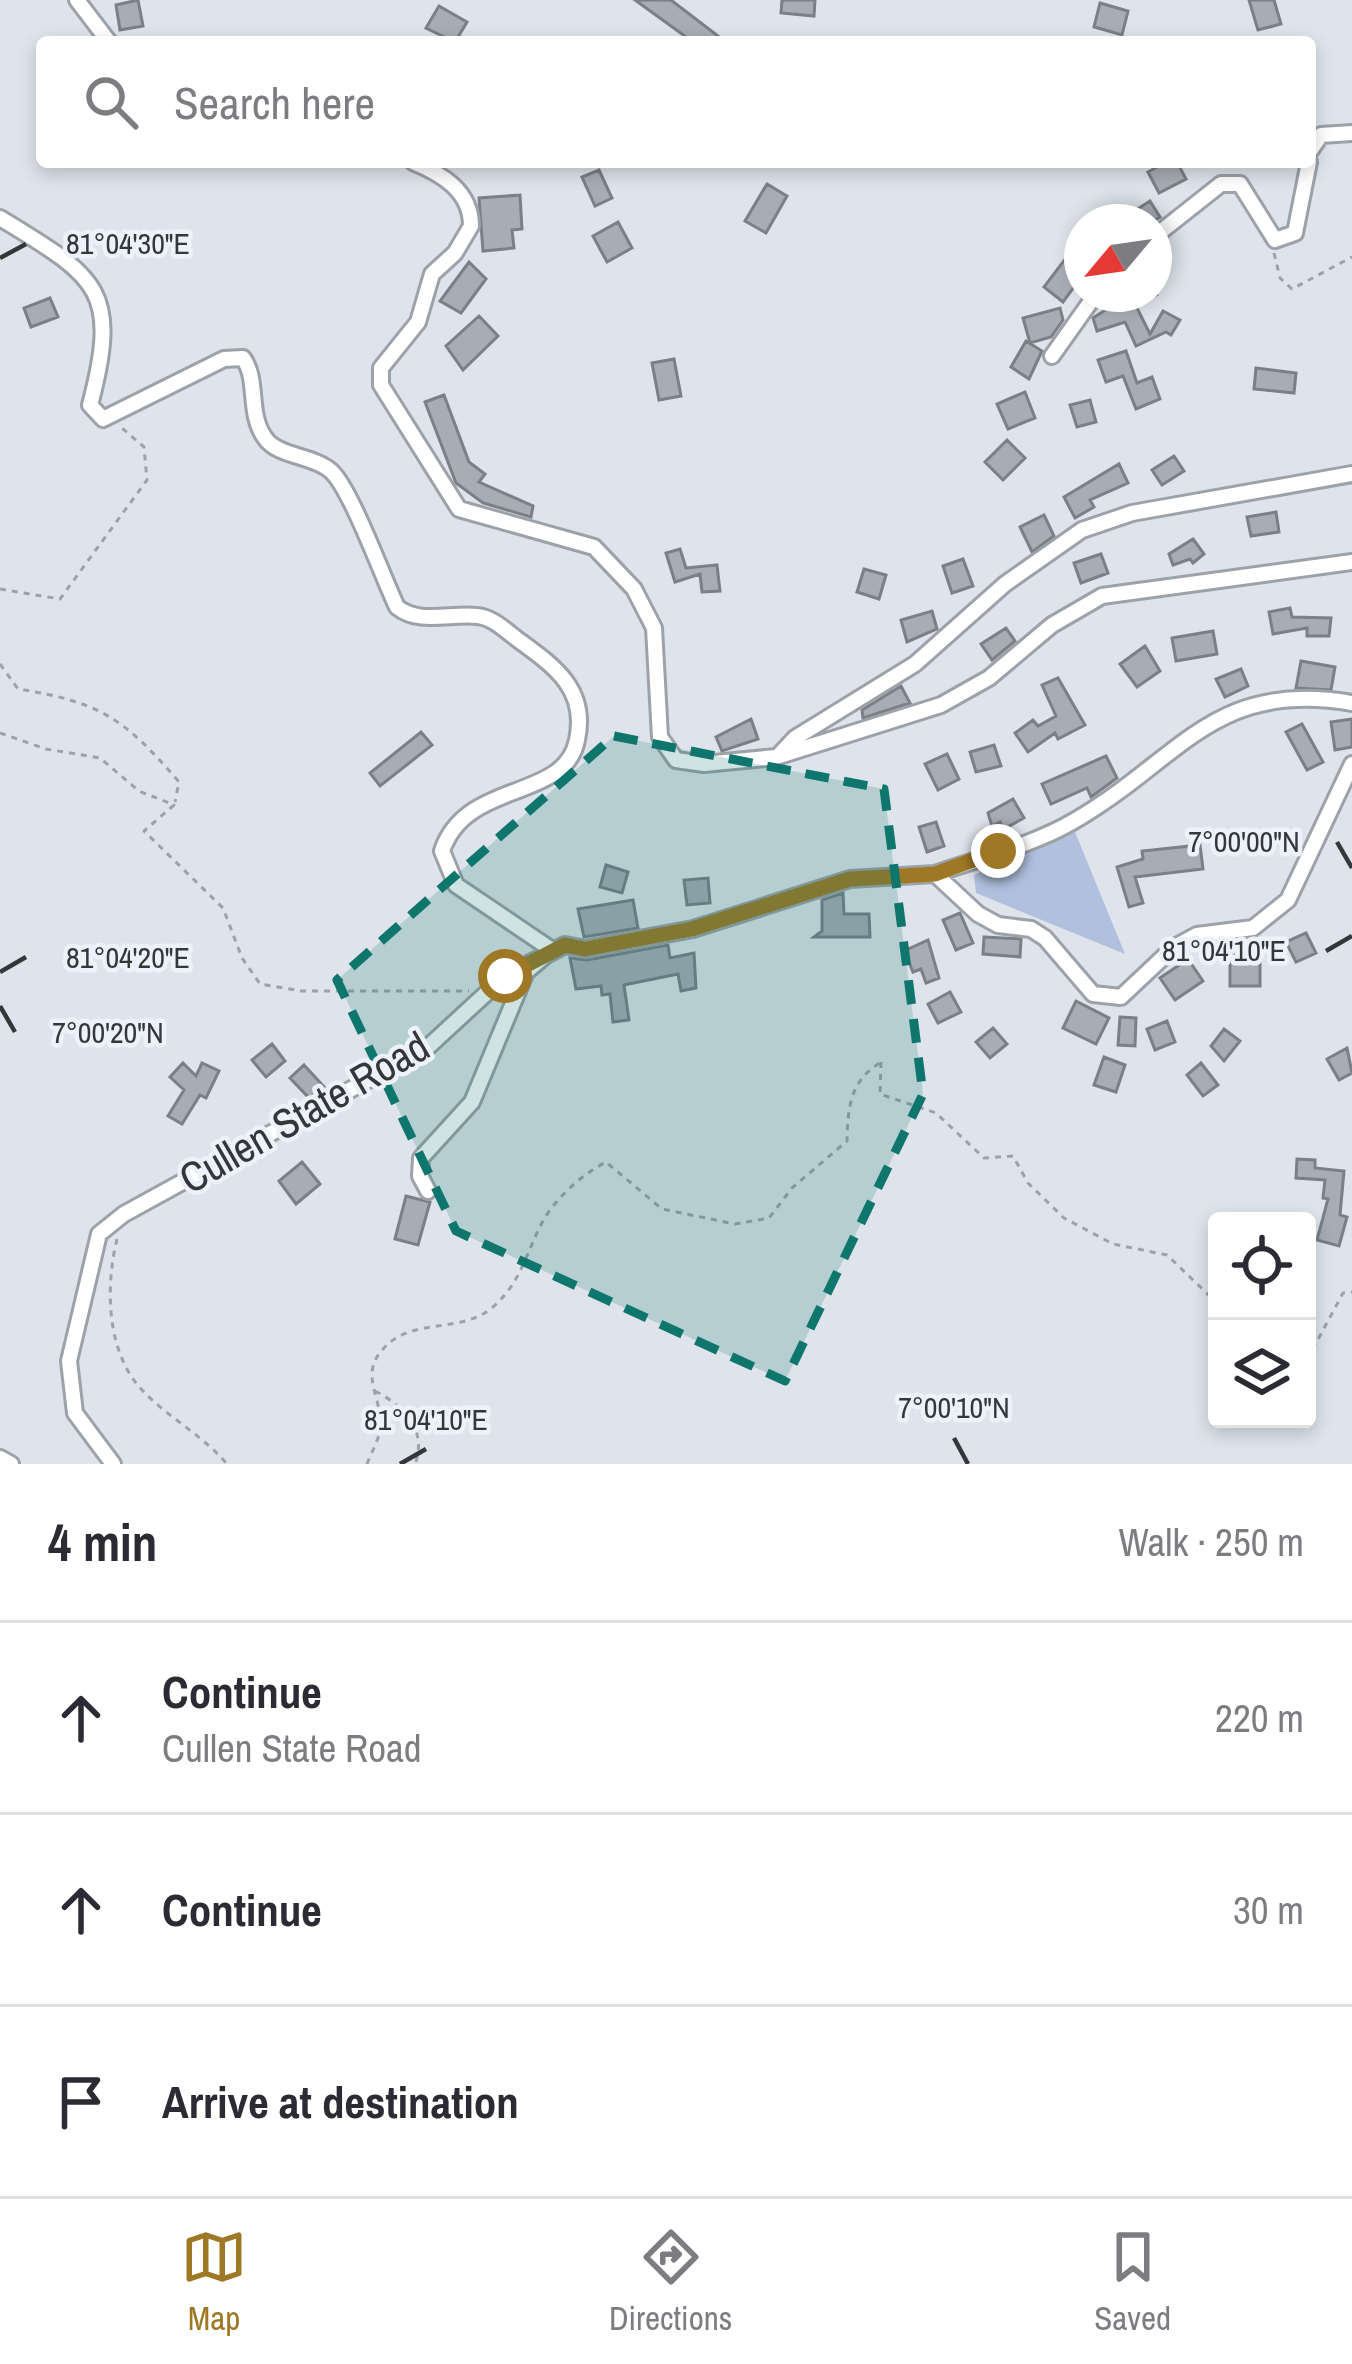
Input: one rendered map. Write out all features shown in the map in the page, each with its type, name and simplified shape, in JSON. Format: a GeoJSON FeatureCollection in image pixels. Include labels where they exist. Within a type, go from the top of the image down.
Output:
{"type":"FeatureCollection","features":[{"type":"Feature","properties":{"kind":"street"},"geometry":{"type":"LineString","coordinates":[[77,0],[104,36]]}},
{"type":"Feature","properties":{"kind":"street"},"geometry":{"type":"LineString","coordinates":[[1316,143],[1322,135],[1352,133]]}},
{"type":"Feature","properties":{"kind":"street"},"geometry":{"type":"LineString","coordinates":[[427,168],[461,193],[471,226],[455,254],[431,274],[418,322],[381,368],[381,386],[459,509],[594,547],[634,589],[654,628],[660,737],[676,760],[704,764],[776,758],[941,705],[989,678],[1052,626],[1102,596],[1352,562]]}},
{"type":"Feature","properties":{"kind":"street"},"geometry":{"type":"LineString","coordinates":[[1172,223],[1221,184],[1240,184],[1275,240],[1295,233],[1308,168]]}},
{"type":"Feature","properties":{"kind":"street"},"geometry":{"type":"LineString","coordinates":[[0,218],[76,264],[105,309],[104,352],[90,405],[103,419],[112,419],[224,359],[243,358],[249,366],[251,410],[263,436],[272,446],[316,460],[336,475],[397,607],[409,616],[491,620],[564,674],[582,720],[575,754],[554,775],[466,812],[449,829],[442,851],[447,874],[456,885],[552,950],[526,972],[472,1102],[421,1157],[420,1176],[428,1191]]}},
{"type":"Feature","properties":{"kind":"street"},"geometry":{"type":"LineString","coordinates":[[1052,356],[1083,312]]}},
{"type":"Feature","properties":{"kind":"street"},"geometry":{"type":"LineString","coordinates":[[776,758],[795,738],[915,664],[1005,584],[1082,530],[1132,513],[1352,473]]}},
{"type":"Feature","properties":{"kind":"street","name":"Cullen State Road"},"geometry":{"type":"LineString","coordinates":[[113,1464],[75,1413],[69,1361],[99,1234],[124,1214],[428,1047],[488,991],[552,950],[565,945],[585,949],[714,924],[850,879],[935,874],[1073,822],[1220,714],[1303,695],[1352,704]]}},
{"type":"Feature","properties":{"kind":"street"},"geometry":{"type":"LineString","coordinates":[[935,874],[998,926],[1031,928],[1045,938],[1093,994],[1121,997],[1174,948],[1197,935],[1253,928],[1288,901],[1352,764]]}},
{"type":"Feature","properties":{"kind":"street"},"geometry":{"type":"LineString","coordinates":[[0,1458],[11,1464]]}},
{"type":"Feature","properties":{"kind":"path"},"geometry":{"type":"LineString","coordinates":[[1275,240],[1277,270],[1292,289],[1352,257]]}},
{"type":"Feature","properties":{"kind":"path"},"geometry":{"type":"LineString","coordinates":[[0,589],[26,598],[60,599],[118,526],[147,480],[144,447],[112,419]]}},
{"type":"Feature","properties":{"kind":"path"},"geometry":{"type":"LineString","coordinates":[[0,664],[18,689],[81,699],[116,718],[178,782],[174,806],[144,831],[223,908],[242,958],[260,985],[302,992],[488,991]]}},
{"type":"Feature","properties":{"kind":"path"},"geometry":{"type":"LineString","coordinates":[[0,733],[46,749],[100,758],[139,791],[174,806]]}},
{"type":"Feature","properties":{"kind":"path"},"geometry":{"type":"LineString","coordinates":[[367,1464],[380,1427],[370,1373],[381,1350],[407,1330],[463,1324],[492,1308],[519,1276],[544,1220],[585,1174],[606,1162],[662,1209],[735,1224],[770,1217],[792,1189],[847,1141],[853,1089],[862,1073],[881,1062],[880,1094],[936,1113],[985,1158],[1013,1156],[1028,1184],[1064,1218],[1113,1244],[1166,1255],[1208,1295]]}},
{"type":"Feature","properties":{"kind":"path"},"geometry":{"type":"LineString","coordinates":[[124,1214],[113,1256],[112,1327],[134,1381],[226,1464]]}},
{"type":"Feature","properties":{"kind":"path"},"geometry":{"type":"LineString","coordinates":[[1316,1341],[1331,1309],[1343,1293],[1352,1292]]}},
{"type":"Feature","properties":{"kind":"path"},"geometry":{"type":"LineString","coordinates":[[373,1390],[400,1404],[415,1428],[421,1449],[416,1464]]}},
{"type":"Feature","properties":{"kind":"highlighted area"},"geometry":{"type":"Polygon","coordinates":[[[614,736],[884,789],[923,1094],[785,1381],[456,1231],[337,980],[614,736]]]}},
{"type":"Feature","properties":{"kind":"shaded area"},"geometry":{"type":"Polygon","coordinates":[[[1075,832],[1125,954],[976,893],[974,875],[1075,832]]]}},
{"type":"Feature","properties":{"kind":"building"},"geometry":{"type":"Polygon","coordinates":[[[138,0],[143,26],[120,30],[116,5],[138,0]]]}},
{"type":"Feature","properties":{"kind":"building"},"geometry":{"type":"Polygon","coordinates":[[[635,0],[671,0],[718,36],[685,36],[635,0]]]}},
{"type":"Feature","properties":{"kind":"building"},"geometry":{"type":"Polygon","coordinates":[[[782,0],[815,0],[814,16],[781,13],[782,0]]]}},
{"type":"Feature","properties":{"kind":"building"},"geometry":{"type":"Polygon","coordinates":[[[1249,0],[1274,0],[1281,24],[1258,30],[1249,0]]]}},
{"type":"Feature","properties":{"kind":"building"},"geometry":{"type":"Polygon","coordinates":[[[1100,3],[1128,11],[1122,35],[1094,27],[1100,3]]]}},
{"type":"Feature","properties":{"kind":"building"},"geometry":{"type":"Polygon","coordinates":[[[439,6],[467,22],[459,36],[443,36],[426,28],[439,6]]]}},
{"type":"Feature","properties":{"kind":"building"},"geometry":{"type":"Polygon","coordinates":[[[1180,168],[1186,179],[1159,193],[1148,172],[1180,168]]]}},
{"type":"Feature","properties":{"kind":"building"},"geometry":{"type":"Polygon","coordinates":[[[599,170],[612,198],[595,206],[582,177],[599,170]]]}},
{"type":"Feature","properties":{"kind":"building"},"geometry":{"type":"Polygon","coordinates":[[[767,184],[787,196],[766,233],[745,221],[767,184]]]}},
{"type":"Feature","properties":{"kind":"building"},"geometry":{"type":"Polygon","coordinates":[[[520,195],[522,229],[512,230],[514,248],[483,251],[479,198],[520,195]]]}},
{"type":"Feature","properties":{"kind":"building"},"geometry":{"type":"Polygon","coordinates":[[[618,222],[632,248],[607,262],[593,236],[618,222]]]}},
{"type":"Feature","properties":{"kind":"building"},"geometry":{"type":"Polygon","coordinates":[[[1064,261],[1063,302],[1044,287],[1064,261]]]}},
{"type":"Feature","properties":{"kind":"building"},"geometry":{"type":"Polygon","coordinates":[[[469,262],[486,279],[461,313],[440,301],[469,262]]]}},
{"type":"Feature","properties":{"kind":"building"},"geometry":{"type":"Polygon","coordinates":[[[50,298],[58,317],[31,327],[24,308],[50,298]]]}},
{"type":"Feature","properties":{"kind":"building"},"geometry":{"type":"Polygon","coordinates":[[[1060,308],[1063,320],[1051,337],[1030,343],[1023,318],[1060,308]]]}},
{"type":"Feature","properties":{"kind":"building"},"geometry":{"type":"Polygon","coordinates":[[[1102,312],[1139,312],[1150,334],[1162,312],[1180,320],[1171,335],[1166,332],[1136,346],[1125,322],[1097,331],[1093,318],[1102,312]]]}},
{"type":"Feature","properties":{"kind":"building"},"geometry":{"type":"Polygon","coordinates":[[[479,316],[498,336],[463,370],[446,346],[479,316]]]}},
{"type":"Feature","properties":{"kind":"building"},"geometry":{"type":"Polygon","coordinates":[[[1026,341],[1042,351],[1029,379],[1011,367],[1026,341]]]}},
{"type":"Feature","properties":{"kind":"building"},"geometry":{"type":"Polygon","coordinates":[[[1126,351],[1137,383],[1152,377],[1160,399],[1136,409],[1123,376],[1106,382],[1098,360],[1126,351]]]}},
{"type":"Feature","properties":{"kind":"building"},"geometry":{"type":"Polygon","coordinates":[[[674,359],[681,396],[659,400],[652,363],[674,359]]]}},
{"type":"Feature","properties":{"kind":"building"},"geometry":{"type":"Polygon","coordinates":[[[1256,368],[1296,373],[1294,393],[1254,389],[1256,368]]]}},
{"type":"Feature","properties":{"kind":"building"},"geometry":{"type":"Polygon","coordinates":[[[1025,392],[1035,418],[1008,429],[997,404],[1025,392]]]}},
{"type":"Feature","properties":{"kind":"building"},"geometry":{"type":"Polygon","coordinates":[[[444,395],[469,462],[485,474],[479,482],[533,506],[531,517],[483,503],[456,483],[425,402],[444,395]]]}},
{"type":"Feature","properties":{"kind":"building"},"geometry":{"type":"Polygon","coordinates":[[[1090,400],[1096,422],[1077,427],[1070,405],[1090,400]]]}},
{"type":"Feature","properties":{"kind":"building"},"geometry":{"type":"Polygon","coordinates":[[[1007,440],[1025,458],[1003,480],[985,462],[1007,440]]]}},
{"type":"Feature","properties":{"kind":"building"},"geometry":{"type":"Polygon","coordinates":[[[1174,456],[1184,471],[1162,485],[1152,470],[1174,456]]]}},
{"type":"Feature","properties":{"kind":"building"},"geometry":{"type":"Polygon","coordinates":[[[1119,464],[1128,483],[1090,500],[1094,507],[1075,518],[1064,497],[1119,464]]]}},
{"type":"Feature","properties":{"kind":"building"},"geometry":{"type":"Polygon","coordinates":[[[1276,512],[1279,532],[1251,536],[1247,517],[1276,512]]]}},
{"type":"Feature","properties":{"kind":"building"},"geometry":{"type":"Polygon","coordinates":[[[1044,515],[1054,536],[1032,552],[1020,527],[1044,515]]]}},
{"type":"Feature","properties":{"kind":"building"},"geometry":{"type":"Polygon","coordinates":[[[1193,539],[1204,554],[1193,563],[1190,559],[1173,565],[1169,554],[1193,539]]]}},
{"type":"Feature","properties":{"kind":"building"},"geometry":{"type":"Polygon","coordinates":[[[680,549],[686,568],[717,565],[720,591],[702,592],[700,574],[675,582],[666,553],[680,549]]]}},
{"type":"Feature","properties":{"kind":"building"},"geometry":{"type":"Polygon","coordinates":[[[1101,554],[1108,573],[1081,583],[1074,563],[1101,554]]]}},
{"type":"Feature","properties":{"kind":"building"},"geometry":{"type":"Polygon","coordinates":[[[963,559],[973,586],[952,593],[943,566],[963,559]]]}},
{"type":"Feature","properties":{"kind":"building"},"geometry":{"type":"Polygon","coordinates":[[[864,569],[886,575],[879,599],[857,592],[864,569]]]}},
{"type":"Feature","properties":{"kind":"building"},"geometry":{"type":"Polygon","coordinates":[[[1290,608],[1292,617],[1331,618],[1329,636],[1307,636],[1307,628],[1273,634],[1269,612],[1290,608]]]}},
{"type":"Feature","properties":{"kind":"building"},"geometry":{"type":"Polygon","coordinates":[[[932,611],[937,629],[907,642],[901,620],[932,611]]]}},
{"type":"Feature","properties":{"kind":"building"},"geometry":{"type":"Polygon","coordinates":[[[1006,628],[1015,641],[992,660],[981,644],[1006,628]]]}},
{"type":"Feature","properties":{"kind":"building"},"geometry":{"type":"Polygon","coordinates":[[[1213,631],[1217,654],[1176,661],[1172,638],[1213,631]]]}},
{"type":"Feature","properties":{"kind":"building"},"geometry":{"type":"Polygon","coordinates":[[[1145,646],[1160,671],[1137,687],[1120,664],[1145,646]]]}},
{"type":"Feature","properties":{"kind":"building"},"geometry":{"type":"Polygon","coordinates":[[[1301,661],[1335,667],[1331,690],[1296,688],[1301,661]]]}},
{"type":"Feature","properties":{"kind":"building"},"geometry":{"type":"Polygon","coordinates":[[[1241,669],[1248,686],[1225,697],[1216,679],[1241,669]]]}},
{"type":"Feature","properties":{"kind":"building"},"geometry":{"type":"Polygon","coordinates":[[[1058,678],[1085,725],[1058,739],[1055,733],[1028,752],[1015,733],[1033,720],[1038,726],[1056,716],[1042,685],[1058,678]]]}},
{"type":"Feature","properties":{"kind":"building"},"geometry":{"type":"Polygon","coordinates":[[[901,686],[910,703],[863,718],[862,710],[901,686]]]}},
{"type":"Feature","properties":{"kind":"building"},"geometry":{"type":"Polygon","coordinates":[[[751,719],[758,739],[722,751],[716,737],[751,719]]]}},
{"type":"Feature","properties":{"kind":"building"},"geometry":{"type":"Polygon","coordinates":[[[1352,719],[1352,747],[1335,750],[1331,722],[1352,719]]]}},
{"type":"Feature","properties":{"kind":"building"},"geometry":{"type":"Polygon","coordinates":[[[1302,724],[1323,762],[1307,770],[1286,732],[1302,724]]]}},
{"type":"Feature","properties":{"kind":"building"},"geometry":{"type":"Polygon","coordinates":[[[421,732],[432,745],[380,786],[370,773],[421,732]]]}},
{"type":"Feature","properties":{"kind":"building"},"geometry":{"type":"Polygon","coordinates":[[[994,745],[1001,766],[976,772],[970,752],[994,745]]]}},
{"type":"Feature","properties":{"kind":"building"},"geometry":{"type":"Polygon","coordinates":[[[947,754],[959,779],[938,790],[925,764],[947,754]]]}},
{"type":"Feature","properties":{"kind":"building"},"geometry":{"type":"Polygon","coordinates":[[[1106,756],[1117,778],[1091,797],[1087,788],[1051,804],[1042,784],[1106,756]]]}},
{"type":"Feature","properties":{"kind":"building"},"geometry":{"type":"Polygon","coordinates":[[[1013,799],[1024,818],[1004,829],[1000,822],[992,826],[988,813],[1013,799]]]}},
{"type":"Feature","properties":{"kind":"building"},"geometry":{"type":"Polygon","coordinates":[[[936,822],[944,846],[927,852],[919,827],[936,822]]]}},
{"type":"Feature","properties":{"kind":"building"},"geometry":{"type":"Polygon","coordinates":[[[1200,845],[1203,869],[1135,877],[1143,903],[1129,907],[1117,867],[1143,859],[1142,851],[1200,845]]]}},
{"type":"Feature","properties":{"kind":"building"},"geometry":{"type":"Polygon","coordinates":[[[606,865],[628,872],[622,893],[600,887],[606,865]]]}},
{"type":"Feature","properties":{"kind":"building"},"geometry":{"type":"Polygon","coordinates":[[[708,878],[710,903],[687,905],[684,880],[708,878]]]}},
{"type":"Feature","properties":{"kind":"building"},"geometry":{"type":"Polygon","coordinates":[[[843,893],[844,914],[869,914],[870,937],[814,937],[822,931],[822,900],[843,893]]]}},
{"type":"Feature","properties":{"kind":"building"},"geometry":{"type":"Polygon","coordinates":[[[633,900],[638,928],[584,937],[578,909],[633,900]]]}},
{"type":"Feature","properties":{"kind":"building"},"geometry":{"type":"Polygon","coordinates":[[[960,913],[973,943],[956,950],[943,920],[960,913]]]}},
{"type":"Feature","properties":{"kind":"building"},"geometry":{"type":"Polygon","coordinates":[[[1306,933],[1316,953],[1296,962],[1286,942],[1306,933]]]}},
{"type":"Feature","properties":{"kind":"building"},"geometry":{"type":"Polygon","coordinates":[[[984,937],[1021,939],[1020,957],[983,954],[984,937]]]}},
{"type":"Feature","properties":{"kind":"building"},"geometry":{"type":"Polygon","coordinates":[[[928,940],[939,978],[926,983],[921,969],[913,972],[904,951],[928,940]]]}},
{"type":"Feature","properties":{"kind":"building"},"geometry":{"type":"Polygon","coordinates":[[[668,945],[670,958],[694,953],[696,988],[681,991],[678,974],[624,985],[629,1020],[613,1022],[610,994],[602,995],[601,986],[576,989],[570,958],[587,960],[668,945]]]}},
{"type":"Feature","properties":{"kind":"building"},"geometry":{"type":"Polygon","coordinates":[[[1230,955],[1260,955],[1260,986],[1230,986],[1230,955]]]}},
{"type":"Feature","properties":{"kind":"building"},"geometry":{"type":"Polygon","coordinates":[[[1188,959],[1203,981],[1175,1000],[1160,978],[1188,959]]]}},
{"type":"Feature","properties":{"kind":"building"},"geometry":{"type":"Polygon","coordinates":[[[950,992],[961,1012],[938,1023],[928,1004],[950,992]]]}},
{"type":"Feature","properties":{"kind":"building"},"geometry":{"type":"Polygon","coordinates":[[[1076,1001],[1109,1018],[1096,1044],[1063,1028],[1076,1001]]]}},
{"type":"Feature","properties":{"kind":"building"},"geometry":{"type":"Polygon","coordinates":[[[1120,1017],[1136,1018],[1135,1046],[1118,1045],[1120,1017]]]}},
{"type":"Feature","properties":{"kind":"building"},"geometry":{"type":"Polygon","coordinates":[[[1167,1021],[1175,1042],[1155,1050],[1147,1029],[1167,1021]]]}},
{"type":"Feature","properties":{"kind":"building"},"geometry":{"type":"Polygon","coordinates":[[[993,1028],[1007,1044],[990,1058],[976,1042],[993,1028]]]}},
{"type":"Feature","properties":{"kind":"building"},"geometry":{"type":"Polygon","coordinates":[[[1224,1029],[1240,1041],[1224,1061],[1211,1046],[1224,1029]]]}},
{"type":"Feature","properties":{"kind":"building"},"geometry":{"type":"Polygon","coordinates":[[[272,1044],[285,1061],[266,1077],[252,1060],[272,1044]]]}},
{"type":"Feature","properties":{"kind":"building"},"geometry":{"type":"Polygon","coordinates":[[[1347,1048],[1352,1073],[1339,1080],[1327,1059],[1347,1048]]]}},
{"type":"Feature","properties":{"kind":"building"},"geometry":{"type":"Polygon","coordinates":[[[1104,1057],[1125,1065],[1116,1092],[1094,1085],[1104,1057]]]}},
{"type":"Feature","properties":{"kind":"building"},"geometry":{"type":"Polygon","coordinates":[[[183,1063],[196,1076],[202,1063],[219,1071],[206,1098],[200,1095],[182,1124],[168,1116],[184,1090],[170,1077],[183,1063]]]}},
{"type":"Feature","properties":{"kind":"building"},"geometry":{"type":"Polygon","coordinates":[[[1201,1063],[1218,1085],[1203,1096],[1187,1075],[1201,1063]]]}},
{"type":"Feature","properties":{"kind":"building"},"geometry":{"type":"Polygon","coordinates":[[[304,1065],[326,1089],[310,1099],[290,1078],[304,1065]]]}},
{"type":"Feature","properties":{"kind":"building"},"geometry":{"type":"Polygon","coordinates":[[[1297,1159],[1315,1160],[1315,1168],[1344,1171],[1340,1215],[1347,1217],[1339,1246],[1317,1240],[1328,1199],[1323,1198],[1325,1180],[1296,1178],[1297,1159]]]}},
{"type":"Feature","properties":{"kind":"building"},"geometry":{"type":"Polygon","coordinates":[[[302,1162],[320,1184],[296,1204],[279,1181],[302,1162]]]}},
{"type":"Feature","properties":{"kind":"building"},"geometry":{"type":"Polygon","coordinates":[[[406,1196],[430,1202],[418,1245],[395,1239],[406,1196]]]}},
{"type":"Feature","properties":{"kind":"route"},"geometry":{"type":"LineString","coordinates":[[505,976],[565,945],[585,949],[692,929],[850,879],[935,874],[998,851]]}}]}
